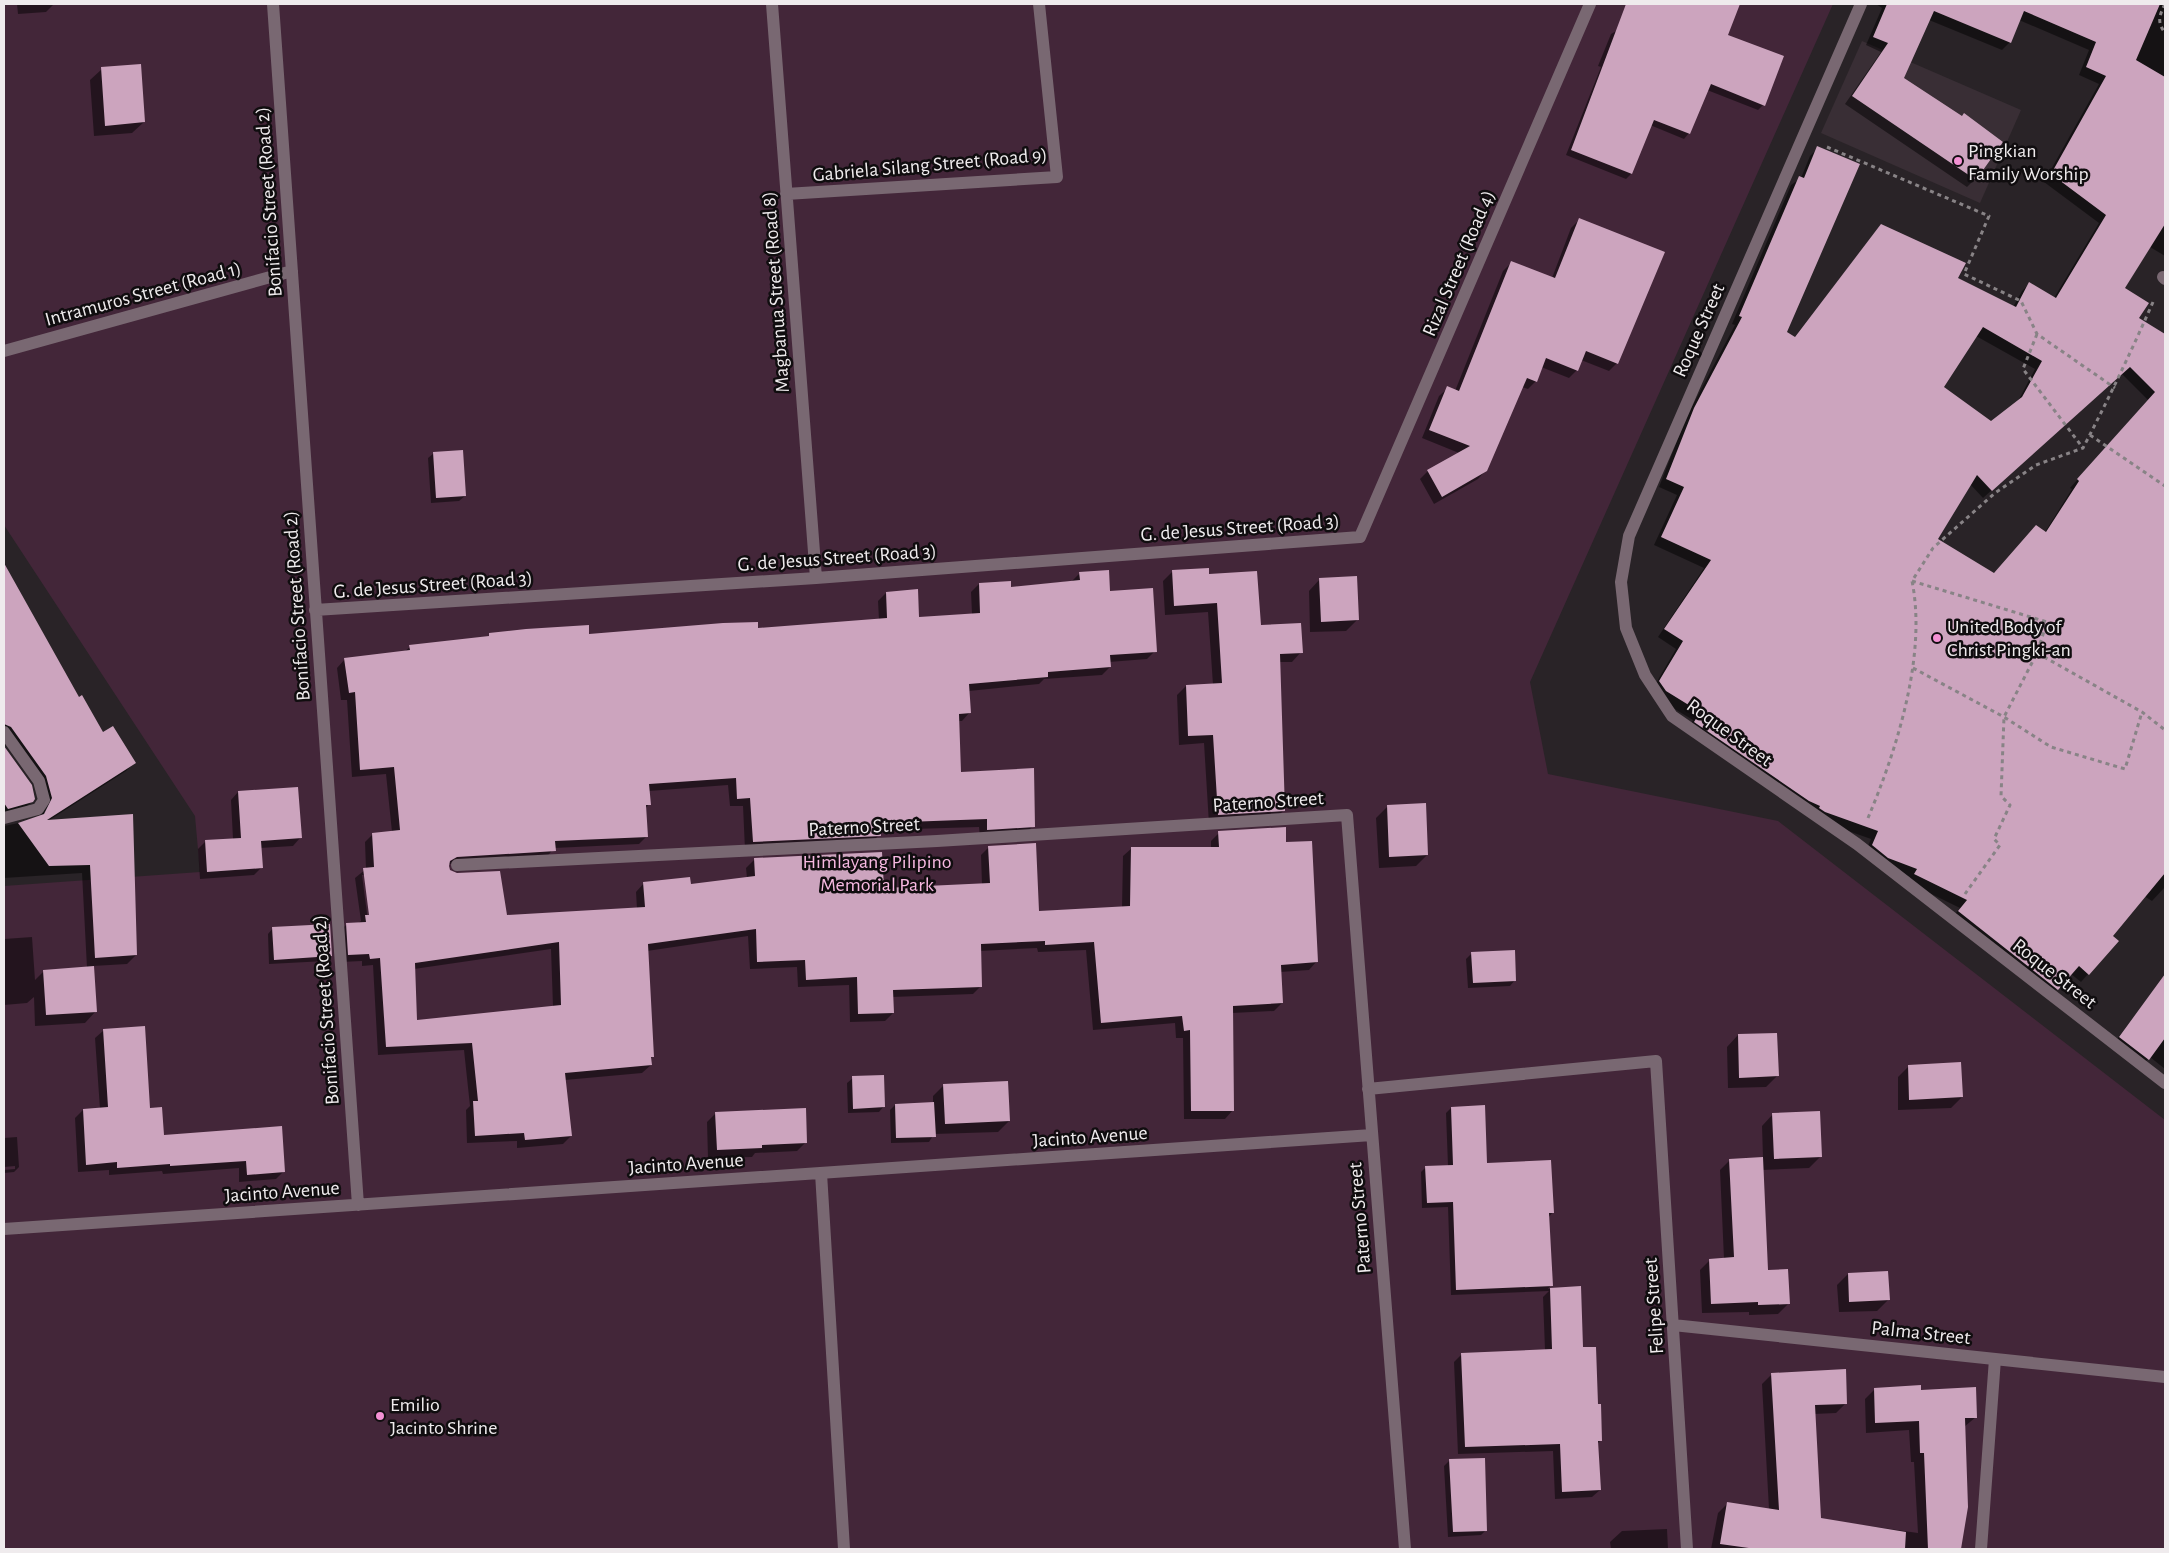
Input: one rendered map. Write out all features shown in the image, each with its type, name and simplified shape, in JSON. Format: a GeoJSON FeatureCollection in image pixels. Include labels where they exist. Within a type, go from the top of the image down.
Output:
{"type":"FeatureCollection","features":[{"type":"Feature","properties":{"kind":"street","name":"Bonifacio Street (Road 2)"},"geometry":{"type":"LineString","coordinates":[[273,4],[358,1205]]}},
{"type":"Feature","properties":{"kind":"street","name":"Magbanua Street (Road 8)"},"geometry":{"type":"LineString","coordinates":[[772,4],[816,578]]}},
{"type":"Feature","properties":{"kind":"street","name":"Gabriela Silang Street (Road 9)"},"geometry":{"type":"LineString","coordinates":[[786,194],[1057,177],[1040,4]]}},
{"type":"Feature","properties":{"kind":"street","name":"Rizal Street (Road 4)"},"geometry":{"type":"LineString","coordinates":[[1360,537],[1590,4]]}},
{"type":"Feature","properties":{"kind":"street","name":"Roque Street"},"geometry":{"type":"LineString","coordinates":[[1861,4],[1628,536],[1621,582],[1626,628],[1645,674],[1672,716],[1857,844],[2165,1083]]}},
{"type":"Feature","properties":{"kind":"street","name":"Intramuros Street (Road 1)"},"geometry":{"type":"LineString","coordinates":[[4,351],[292,271]]}},
{"type":"Feature","properties":{"kind":"street","name":"G. de Jesus Street (Road 3)"},"geometry":{"type":"LineString","coordinates":[[316,610],[816,578],[1360,537]]}},
{"type":"Feature","properties":{"kind":"street"},"geometry":{"type":"LineString","coordinates":[[4,732],[39,781],[44,800],[38,809],[4,818]]}},
{"type":"Feature","properties":{"kind":"street","name":"Paterno Street"},"geometry":{"type":"LineString","coordinates":[[457,865],[937,841],[1347,815],[1404,1549]]}},
{"type":"Feature","properties":{"kind":"street","name":"Felipe Street"},"geometry":{"type":"LineString","coordinates":[[1368,1089],[1656,1060],[1687,1549]]}},
{"type":"Feature","properties":{"kind":"street","name":"Jacinto Avenue"},"geometry":{"type":"LineString","coordinates":[[4,1230],[1372,1135]]}},
{"type":"Feature","properties":{"kind":"street"},"geometry":{"type":"LineString","coordinates":[[821,1173],[844,1549]]}},
{"type":"Feature","properties":{"kind":"street","name":"Palma Street"},"geometry":{"type":"LineString","coordinates":[[1672,1326],[2165,1377]]}},
{"type":"Feature","properties":{"kind":"street"},"geometry":{"type":"LineString","coordinates":[[1981,1549],[1995,1359]]}},
{"type":"Feature","properties":{"kind":"path"},"geometry":{"type":"LineString","coordinates":[[2165,4],[2158,17],[2160,26],[2165,33]]}},
{"type":"Feature","properties":{"kind":"path"},"geometry":{"type":"LineString","coordinates":[[1804,137],[1989,216],[1964,274],[2021,301],[2037,334],[2115,388]]}},
{"type":"Feature","properties":{"kind":"path"},"geometry":{"type":"LineString","coordinates":[[1857,844],[1890,759],[1914,668],[1916,603],[1912,581],[1933,548],[1995,493],[2036,465],[2083,448],[2098,414],[2115,388],[2164,278]]}},
{"type":"Feature","properties":{"kind":"path"},"geometry":{"type":"LineString","coordinates":[[2037,334],[2023,369],[2083,448]]}},
{"type":"Feature","properties":{"kind":"path"},"geometry":{"type":"LineString","coordinates":[[2090,435],[2165,486]]}},
{"type":"Feature","properties":{"kind":"path"},"geometry":{"type":"LineString","coordinates":[[1912,581],[2047,622],[2037,653],[2004,717],[2001,796],[2010,805],[1994,839],[2000,845],[1950,915]]}},
{"type":"Feature","properties":{"kind":"path"},"geometry":{"type":"LineString","coordinates":[[2037,653],[2142,712],[2165,730]]}},
{"type":"Feature","properties":{"kind":"path"},"geometry":{"type":"LineString","coordinates":[[1914,668],[2004,717],[2052,747],[2125,770],[2142,712]]}},
{"type":"Feature","properties":{"kind":"shaded area"},"geometry":{"type":"Polygon","coordinates":[[[1862,41],[2021,110],[1980,203],[1821,133],[1862,41]]]}},
{"type":"Feature","properties":{"kind":"green space","name":"Himlayang Pilipino Memorial Park"},"geometry":{"type":"Polygon","coordinates":[[[4,4],[1833,4],[1530,682],[1548,774],[1778,821],[2165,1120],[2165,1549],[4,1549],[4,886],[200,872],[195,816],[4,525],[4,4]]]}},
{"type":"Feature","properties":{"kind":"building"},"geometry":{"type":"Polygon","coordinates":[[[1626,4],[1740,4],[1728,35],[1784,56],[1765,106],[1711,84],[1690,134],[1654,120],[1632,174],[1571,150],[1626,4]]]}},
{"type":"Feature","properties":{"kind":"building"},"geometry":{"type":"Polygon","coordinates":[[[1887,4],[2160,4],[2136,60],[2165,77],[2165,224],[2125,288],[2149,303],[2139,318],[2165,334],[2165,873],[2113,936],[2119,941],[2089,975],[2079,966],[2058,990],[1958,911],[1967,900],[1914,874],[1917,869],[1888,858],[1872,845],[1878,831],[1825,812],[1819,808],[1820,806],[1809,801],[1694,722],[1700,712],[1666,691],[1659,681],[1683,641],[1664,629],[1711,560],[1661,537],[1684,487],[1666,479],[1694,408],[1742,317],[1739,316],[1799,176],[1804,178],[1817,146],[1860,164],[1787,332],[1795,337],[1881,224],[1966,263],[1958,278],[2016,307],[2029,282],[2056,298],[2106,215],[2051,174],[2106,76],[2086,67],[2096,42],[2024,11],[2011,43],[1934,11],[1904,78],[1962,116],[1964,113],[2003,142],[1976,180],[1852,96],[1888,43],[1873,37],[1887,4]],[[1983,327],[1944,387],[1991,421],[2022,397],[2042,361],[1983,327]],[[2130,367],[1992,491],[1977,475],[1938,539],[1994,573],[2036,525],[2046,532],[2079,481],[2077,479],[2155,392],[2130,367]]]}},
{"type":"Feature","properties":{"kind":"building"},"geometry":{"type":"Polygon","coordinates":[[[141,64],[145,122],[105,126],[101,67],[141,64]]]}},
{"type":"Feature","properties":{"kind":"building"},"geometry":{"type":"Polygon","coordinates":[[[1579,218],[1665,252],[1618,364],[1586,351],[1578,371],[1546,358],[1537,382],[1527,378],[1487,471],[1442,497],[1427,470],[1470,446],[1429,430],[1447,386],[1459,391],[1511,261],[1555,278],[1579,218]]]}},
{"type":"Feature","properties":{"kind":"building"},"geometry":{"type":"Polygon","coordinates":[[[463,450],[466,496],[436,498],[433,452],[463,450]]]}},
{"type":"Feature","properties":{"kind":"building"},"geometry":{"type":"Polygon","coordinates":[[[4,563],[79,697],[82,695],[103,732],[113,726],[136,763],[47,820],[133,814],[137,955],[95,958],[90,865],[49,866],[18,823],[44,814],[52,798],[46,776],[11,727],[4,724],[4,563]]]}},
{"type":"Feature","properties":{"kind":"building"},"geometry":{"type":"Polygon","coordinates":[[[1209,568],[1209,574],[1257,571],[1261,625],[1301,623],[1303,653],[1280,654],[1285,811],[1218,815],[1213,735],[1188,736],[1186,685],[1222,683],[1217,603],[1174,606],[1172,570],[1209,568]]]}},
{"type":"Feature","properties":{"kind":"building"},"geometry":{"type":"Polygon","coordinates":[[[1109,570],[1110,591],[1153,588],[1157,652],[1110,655],[1111,667],[1048,672],[1048,677],[969,684],[971,713],[959,714],[961,772],[1034,768],[1035,827],[987,830],[987,819],[880,823],[881,836],[753,842],[750,798],[737,799],[736,778],[649,784],[651,805],[646,805],[648,837],[555,841],[556,851],[457,857],[450,861],[450,870],[457,873],[500,871],[507,915],[645,907],[643,882],[690,877],[691,884],[755,876],[754,858],[882,852],[884,888],[990,883],[988,846],[1036,843],[1039,911],[1130,906],[1131,847],[1219,847],[1218,831],[1286,827],[1286,842],[1312,841],[1318,962],[1281,965],[1283,1003],[1233,1006],[1234,1111],[1191,1111],[1190,1030],[1184,1031],[1182,1016],[1101,1023],[1094,942],[1045,945],[1045,941],[981,944],[982,987],[893,990],[894,1013],[858,1014],[857,977],[806,980],[805,960],[757,962],[756,929],[648,944],[654,1057],[651,1057],[652,1065],[565,1073],[572,1136],[525,1140],[524,1133],[475,1136],[473,1101],[478,1101],[472,1043],[386,1047],[380,958],[370,959],[369,954],[348,955],[346,923],[366,922],[365,915],[369,915],[363,868],[374,867],[372,833],[400,830],[394,767],[360,770],[355,692],[349,693],[344,658],[410,650],[409,645],[489,636],[489,633],[526,629],[589,625],[589,634],[723,623],[758,622],[758,628],[887,618],[886,592],[918,589],[919,617],[980,613],[979,583],[1011,581],[1011,587],[1080,580],[1079,572],[1109,570]],[[559,942],[415,963],[417,1020],[561,1005],[559,942]]]}},
{"type":"Feature","properties":{"kind":"building"},"geometry":{"type":"Polygon","coordinates":[[[1357,576],[1359,620],[1321,622],[1319,578],[1357,576]]]}},
{"type":"Feature","properties":{"kind":"building"},"geometry":{"type":"Polygon","coordinates":[[[4,746],[32,785],[35,799],[33,802],[8,809],[4,803],[4,746]]]}},
{"type":"Feature","properties":{"kind":"building"},"geometry":{"type":"Polygon","coordinates":[[[298,787],[302,838],[261,841],[263,868],[207,872],[205,840],[241,838],[238,791],[298,787]]]}},
{"type":"Feature","properties":{"kind":"building"},"geometry":{"type":"Polygon","coordinates":[[[1426,803],[1428,855],[1389,857],[1387,805],[1426,803]]]}},
{"type":"Feature","properties":{"kind":"building"},"geometry":{"type":"Polygon","coordinates":[[[330,924],[332,956],[274,960],[272,927],[330,924]]]}},
{"type":"Feature","properties":{"kind":"building"},"geometry":{"type":"Polygon","coordinates":[[[1515,950],[1516,981],[1473,983],[1471,952],[1515,950]]]}},
{"type":"Feature","properties":{"kind":"building"},"geometry":{"type":"Polygon","coordinates":[[[94,966],[97,1012],[46,1015],[43,970],[94,966]]]}},
{"type":"Feature","properties":{"kind":"building"},"geometry":{"type":"Polygon","coordinates":[[[2165,974],[2165,1038],[2149,1060],[2119,1037],[2165,974]]]}},
{"type":"Feature","properties":{"kind":"building"},"geometry":{"type":"Polygon","coordinates":[[[145,1026],[150,1108],[162,1107],[164,1135],[282,1126],[285,1172],[247,1175],[246,1161],[117,1168],[117,1162],[86,1165],[83,1109],[108,1107],[103,1029],[145,1026]]]}},
{"type":"Feature","properties":{"kind":"building"},"geometry":{"type":"Polygon","coordinates":[[[1777,1033],[1779,1076],[1739,1078],[1738,1034],[1777,1033]]]}},
{"type":"Feature","properties":{"kind":"building"},"geometry":{"type":"Polygon","coordinates":[[[1961,1062],[1963,1097],[1909,1100],[1908,1065],[1961,1062]]]}},
{"type":"Feature","properties":{"kind":"building"},"geometry":{"type":"Polygon","coordinates":[[[884,1075],[885,1107],[853,1109],[852,1076],[884,1075]]]}},
{"type":"Feature","properties":{"kind":"building"},"geometry":{"type":"Polygon","coordinates":[[[1008,1081],[1010,1121],[945,1124],[943,1084],[1008,1081]]]}},
{"type":"Feature","properties":{"kind":"building"},"geometry":{"type":"Polygon","coordinates":[[[934,1102],[936,1137],[896,1138],[895,1104],[934,1102]]]}},
{"type":"Feature","properties":{"kind":"building"},"geometry":{"type":"Polygon","coordinates":[[[1485,1105],[1487,1163],[1551,1160],[1554,1213],[1549,1213],[1553,1286],[1456,1290],[1453,1202],[1427,1203],[1425,1166],[1453,1165],[1451,1107],[1485,1105]]]}},
{"type":"Feature","properties":{"kind":"building"},"geometry":{"type":"Polygon","coordinates":[[[806,1108],[807,1143],[717,1150],[715,1112],[806,1108]]]}},
{"type":"Feature","properties":{"kind":"building"},"geometry":{"type":"Polygon","coordinates":[[[1820,1111],[1822,1157],[1774,1159],[1772,1113],[1820,1111]]]}},
{"type":"Feature","properties":{"kind":"building"},"geometry":{"type":"Polygon","coordinates":[[[1763,1157],[1768,1270],[1788,1269],[1790,1304],[1758,1305],[1758,1302],[1711,1304],[1709,1259],[1734,1257],[1729,1159],[1763,1157]]]}},
{"type":"Feature","properties":{"kind":"building"},"geometry":{"type":"Polygon","coordinates":[[[1888,1271],[1890,1300],[1849,1302],[1848,1273],[1888,1271]]]}},
{"type":"Feature","properties":{"kind":"building"},"geometry":{"type":"Polygon","coordinates":[[[1581,1286],[1583,1347],[1596,1347],[1598,1404],[1601,1404],[1602,1441],[1598,1441],[1601,1490],[1562,1492],[1560,1444],[1465,1447],[1461,1353],[1552,1349],[1550,1288],[1581,1286]]]}},
{"type":"Feature","properties":{"kind":"building"},"geometry":{"type":"Polygon","coordinates":[[[1846,1369],[1847,1404],[1815,1405],[1821,1518],[1906,1532],[1905,1549],[1756,1549],[1720,1544],[1727,1502],[1779,1510],[1771,1373],[1846,1369]]]}},
{"type":"Feature","properties":{"kind":"building"},"geometry":{"type":"Polygon","coordinates":[[[1921,1385],[1921,1390],[1976,1387],[1977,1418],[1965,1418],[1968,1507],[1961,1549],[1928,1549],[1924,1453],[1920,1453],[1919,1421],[1875,1423],[1874,1388],[1921,1385]]]}},
{"type":"Feature","properties":{"kind":"building"},"geometry":{"type":"Polygon","coordinates":[[[1485,1458],[1487,1531],[1453,1532],[1449,1459],[1485,1458]]]}},
{"type":"Feature","properties":{"kind":"place","name":"Pingkian Family Worship"},"geometry":{"type":"Point","coordinates":[1958,161]}},
{"type":"Feature","properties":{"kind":"place","name":"United Body of Christ Pingki-an"},"geometry":{"type":"Point","coordinates":[1937,638]}},
{"type":"Feature","properties":{"kind":"place","name":"Emilio Jacinto Shrine"},"geometry":{"type":"Point","coordinates":[380,1416]}}]}
